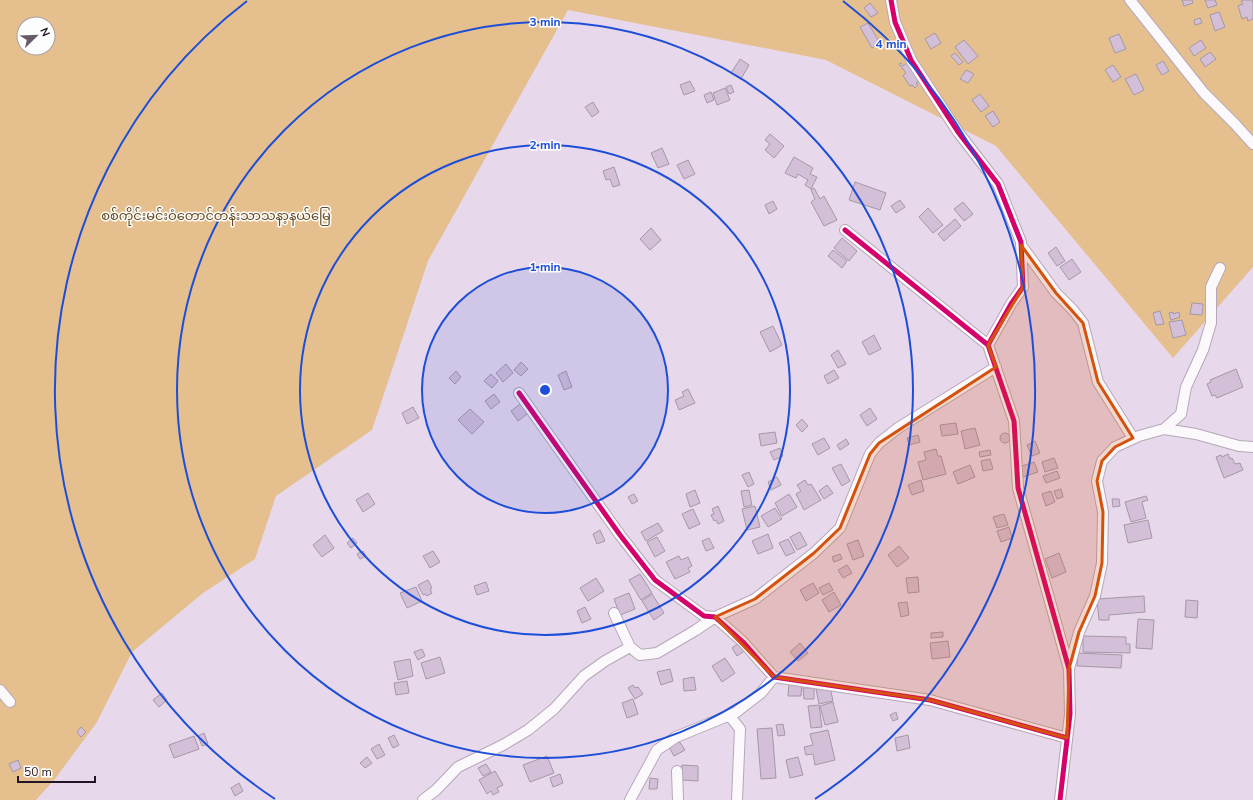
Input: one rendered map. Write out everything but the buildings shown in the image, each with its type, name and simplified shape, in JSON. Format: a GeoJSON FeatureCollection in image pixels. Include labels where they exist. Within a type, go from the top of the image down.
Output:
{"type":"FeatureCollection","features":[{"type":"Feature","properties":{"kind":"street"},"geometry":{"type":"LineString","coordinates":[[891,0],[895,22],[912,60],[958,132],[998,184],[1021,245],[1056,294],[1073,310],[1082,323],[1098,382],[1133,438]]}},
{"type":"Feature","properties":{"kind":"street"},"geometry":{"type":"LineString","coordinates":[[1130,0],[1204,93],[1236,124],[1253,144]]}},
{"type":"Feature","properties":{"kind":"street"},"geometry":{"type":"LineString","coordinates":[[845,230],[988,345],[1014,421],[1018,488],[1069,669],[1070,714],[1060,800]]}},
{"type":"Feature","properties":{"kind":"street"},"geometry":{"type":"LineString","coordinates":[[988,345],[1011,304],[1023,287],[1021,245]]}},
{"type":"Feature","properties":{"kind":"street"},"geometry":{"type":"LineString","coordinates":[[1164,429],[1181,414],[1186,386],[1203,350],[1211,323],[1211,288],[1220,268]]}},
{"type":"Feature","properties":{"kind":"street"},"geometry":{"type":"LineString","coordinates":[[614,613],[630,647],[640,656],[657,653],[715,617],[755,599],[814,553],[840,528],[870,454],[879,443],[898,428],[996,367]]}},
{"type":"Feature","properties":{"kind":"street"},"geometry":{"type":"LineString","coordinates":[[519,393],[620,535],[655,580],[704,616],[715,617],[743,642],[774,677],[930,700],[1067,738]]}},
{"type":"Feature","properties":{"kind":"street"},"geometry":{"type":"LineString","coordinates":[[1069,669],[1079,632],[1095,596],[1102,563],[1103,512],[1097,481],[1102,461],[1115,447],[1133,438],[1164,429],[1196,434],[1239,446],[1253,447]]}},
{"type":"Feature","properties":{"kind":"street"},"geometry":{"type":"LineString","coordinates":[[423,800],[436,790],[458,767],[504,745],[528,730],[554,709],[584,676],[605,661],[630,647]]}},
{"type":"Feature","properties":{"kind":"street"},"geometry":{"type":"LineString","coordinates":[[630,800],[657,750],[676,737],[736,712],[761,693],[774,677]]}},
{"type":"Feature","properties":{"kind":"street"},"geometry":{"type":"LineString","coordinates":[[0,690],[10,702]]}},
{"type":"Feature","properties":{"kind":"street"},"geometry":{"type":"LineString","coordinates":[[729,715],[740,729],[737,800]]}},
{"type":"Feature","properties":{"kind":"street"},"geometry":{"type":"LineString","coordinates":[[677,771],[678,800]]}},
{"type":"Feature","properties":{"kind":"highlighted area"},"geometry":{"type":"Polygon","coordinates":[[[1021,245],[1056,293],[1083,323],[1098,382],[1133,438],[1115,447],[1102,461],[1097,481],[1103,512],[1102,563],[1095,596],[1079,632],[1069,669],[1067,738],[930,700],[774,677],[715,617],[755,599],[814,553],[840,528],[870,454],[879,443],[996,367],[988,345],[1023,287],[1021,245]]]}},
{"type":"Feature","properties":{"kind":"green space","name":"စစ်ကိုင်းမင်းဝံတောင်တန်းသာသနာ့နယ်မြေ"},"geometry":{"type":"Polygon","coordinates":[[[0,0],[1253,0],[1253,267],[1173,358],[996,146],[826,60],[568,10],[428,261],[372,430],[276,496],[255,559],[203,593],[132,652],[97,722],[55,779],[36,800],[0,800],[0,0]]]}},
{"type":"Feature","properties":{"kind":"cycle path"},"geometry":{"type":"LineString","coordinates":[[891,0],[895,22],[911,60],[958,132],[998,184],[1021,242],[1023,287],[1011,304],[988,345]]}},
{"type":"Feature","properties":{"kind":"cycle path"},"geometry":{"type":"LineString","coordinates":[[845,230],[988,345],[1014,421],[1018,488],[1069,669],[1070,714],[1060,800]]}},
{"type":"Feature","properties":{"kind":"cycle path"},"geometry":{"type":"LineString","coordinates":[[519,393],[620,535],[655,580],[704,616],[715,617],[743,642],[774,677],[930,700],[1067,738]]}}]}
